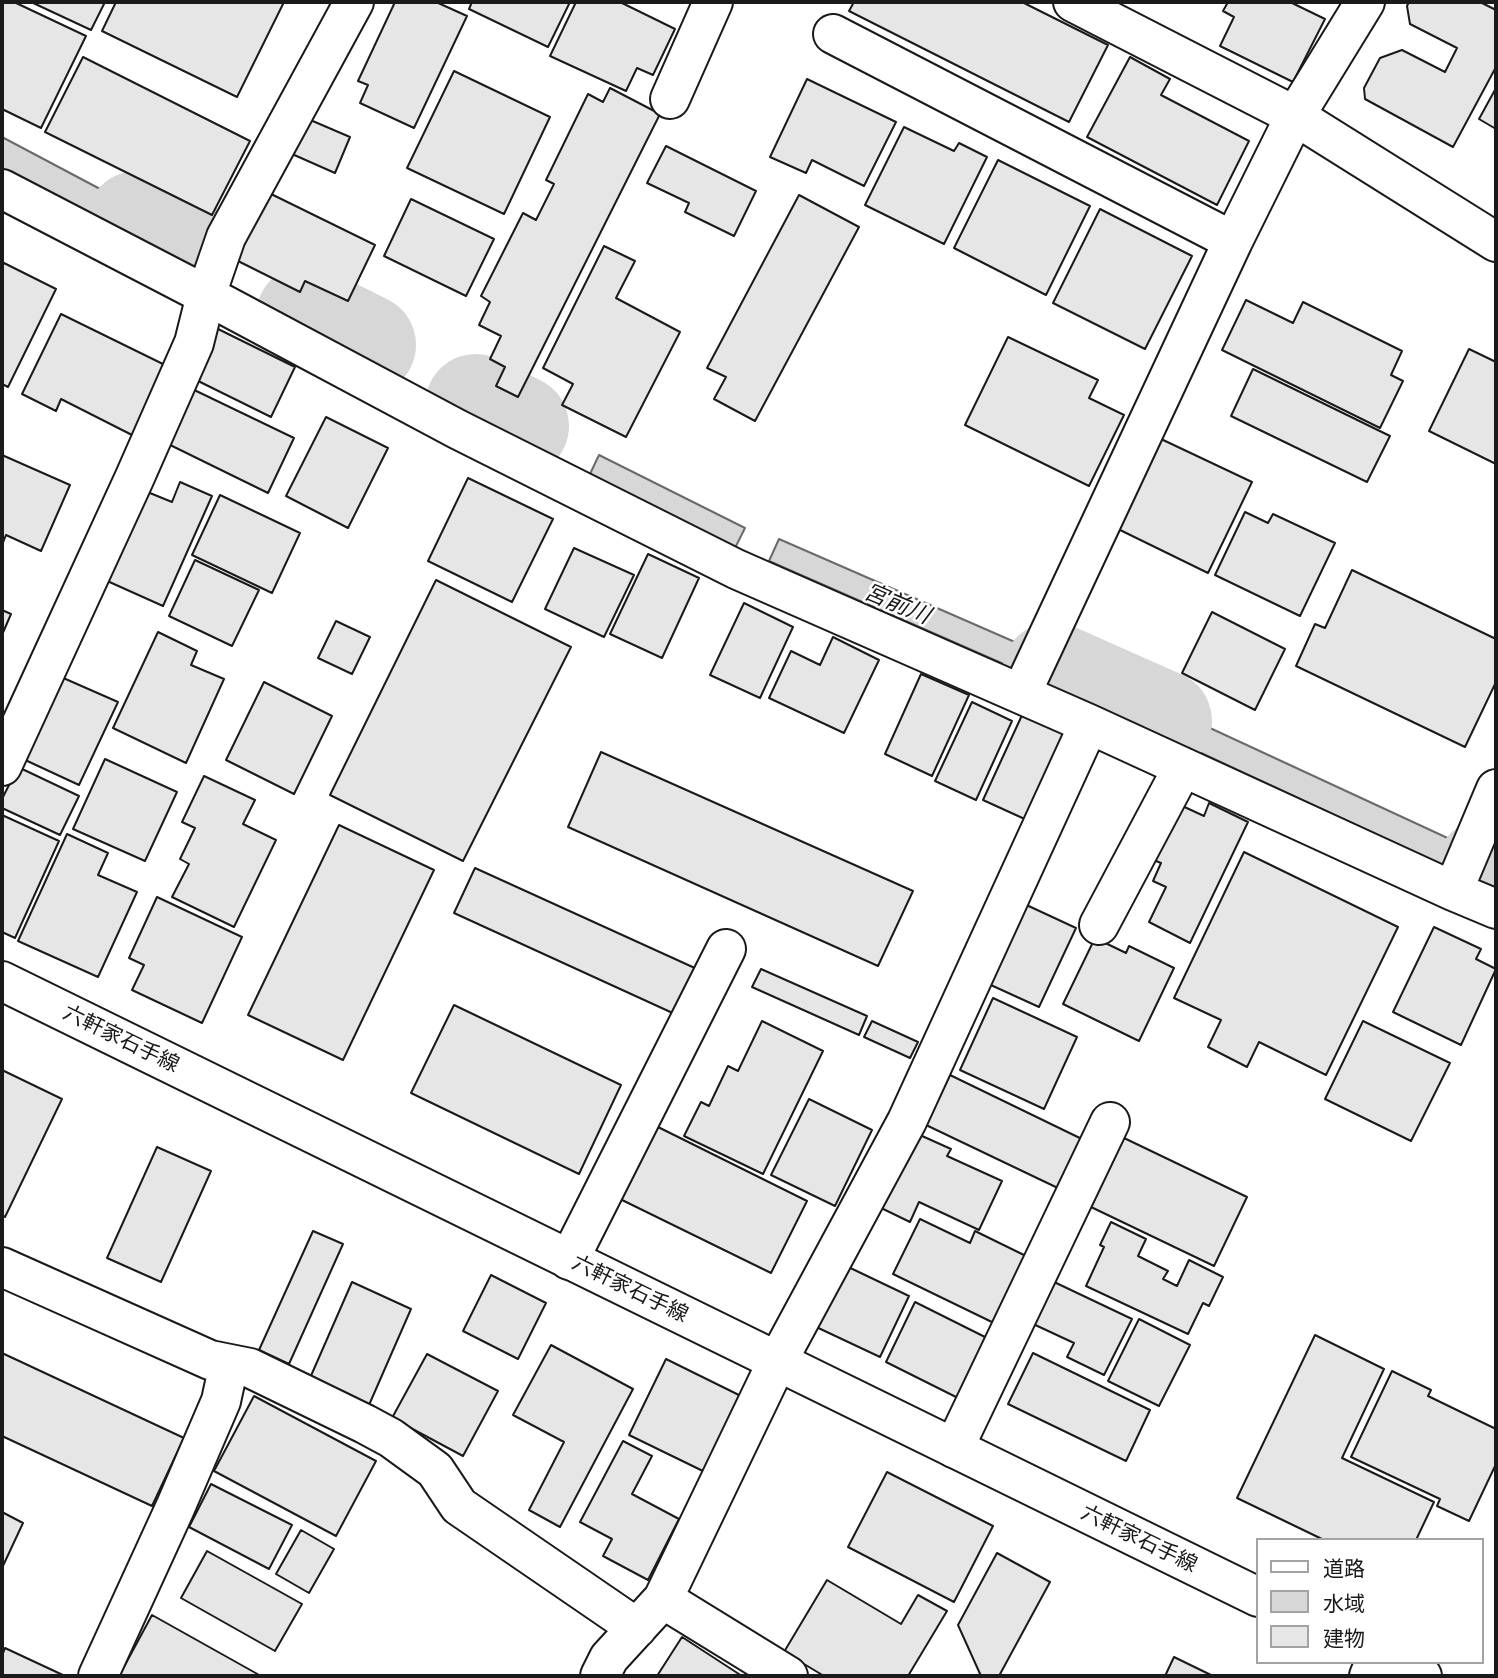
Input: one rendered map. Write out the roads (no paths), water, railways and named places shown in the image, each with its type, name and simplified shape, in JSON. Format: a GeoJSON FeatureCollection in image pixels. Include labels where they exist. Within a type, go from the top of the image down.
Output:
{"type":"FeatureCollection","features":[{"type":"Feature","properties":{"kind":"street"},"geometry":{"type":"LineString","coordinates":[[2,766],[194,343],[206,295],[226,237],[354,2]]}},
{"type":"Feature","properties":{"kind":"street"},"geometry":{"type":"LineString","coordinates":[[670,99],[713,2]]}},
{"type":"Feature","properties":{"kind":"street"},"geometry":{"type":"LineString","coordinates":[[1073,2],[1116,12],[1295,116],[1496,242]]}},
{"type":"Feature","properties":{"kind":"street"},"geometry":{"type":"LineString","coordinates":[[1021,694],[1233,241],[1295,116],[1365,2]]}},
{"type":"Feature","properties":{"kind":"street"},"geometry":{"type":"LineString","coordinates":[[832,34],[1233,241]]}},
{"type":"Feature","properties":{"kind":"street"},"geometry":{"type":"LineString","coordinates":[[2,190],[457,429],[736,569],[1089,724],[1496,909]]}},
{"type":"Feature","properties":{"kind":"street"},"geometry":{"type":"LineString","coordinates":[[600,1676],[609,1658],[663,1600],[777,1362],[907,1121],[1089,724]]}},
{"type":"Feature","properties":{"kind":"street"},"geometry":{"type":"LineString","coordinates":[[1098,925],[1183,767]]}},
{"type":"Feature","properties":{"kind":"street"},"geometry":{"type":"LineString","coordinates":[[1452,891],[1496,789]]}},
{"type":"Feature","properties":{"kind":"street"},"geometry":{"type":"LineString","coordinates":[[569,1260],[726,949]]}},
{"type":"Feature","properties":{"kind":"street","name":"六軒家石手線"},"geometry":{"type":"LineString","coordinates":[[2,981],[1256,1596]]}},
{"type":"Feature","properties":{"kind":"street"},"geometry":{"type":"LineString","coordinates":[[954,1448],[1110,1122]]}},
{"type":"Feature","properties":{"kind":"street"},"geometry":{"type":"LineString","coordinates":[[2,1267],[211,1360],[250,1368],[365,1423],[391,1438],[435,1471],[459,1506],[637,1628]]}},
{"type":"Feature","properties":{"kind":"street"},"geometry":{"type":"LineString","coordinates":[[98,1676],[221,1401],[229,1364]]}},
{"type":"Feature","properties":{"kind":"street"},"geometry":{"type":"LineString","coordinates":[[663,1600],[788,1676]]}},
{"type":"Feature","properties":{"kind":"street"},"geometry":{"type":"LineString","coordinates":[[1397,1664],[1422,1676]]}},
{"type":"Feature","properties":{"kind":"water"},"geometry":{"type":"Polygon","coordinates":[[[2,137],[102,190],[89,215],[2,169],[2,137]]]}},
{"type":"Feature","properties":{"kind":"water"},"geometry":{"type":"Polygon","coordinates":[[[599,455],[745,528],[735,548],[589,476],[599,455]]]}},
{"type":"Feature","properties":{"kind":"water"},"geometry":{"type":"Polygon","coordinates":[[[779,539],[1024,646],[1015,669],[769,561],[779,539]]]}},
{"type":"Feature","properties":{"kind":"water"},"geometry":{"type":"Polygon","coordinates":[[[1210,728],[1454,841],[1442,865],[1199,752],[1210,728]]]}},
{"type":"Feature","properties":{"kind":"waterway","name":"宮前川"},"geometry":{"type":"LineString","coordinates":[[137,222],[189,251]]}},
{"type":"Feature","properties":{"kind":"waterway","name":"宮前川"},"geometry":{"type":"LineString","coordinates":[[307,316],[365,345]]}},
{"type":"Feature","properties":{"kind":"waterway","name":"宮前川"},"geometry":{"type":"LineString","coordinates":[[476,405],[518,426]]}},
{"type":"Feature","properties":{"kind":"waterway","name":"宮前川"},"geometry":{"type":"LineString","coordinates":[[1053,673],[1161,721]]}},
{"type":"Feature","properties":{"kind":"waterway","name":"宮前川"},"geometry":{"type":"LineString","coordinates":[[1487,869],[1496,873]]}}]}
